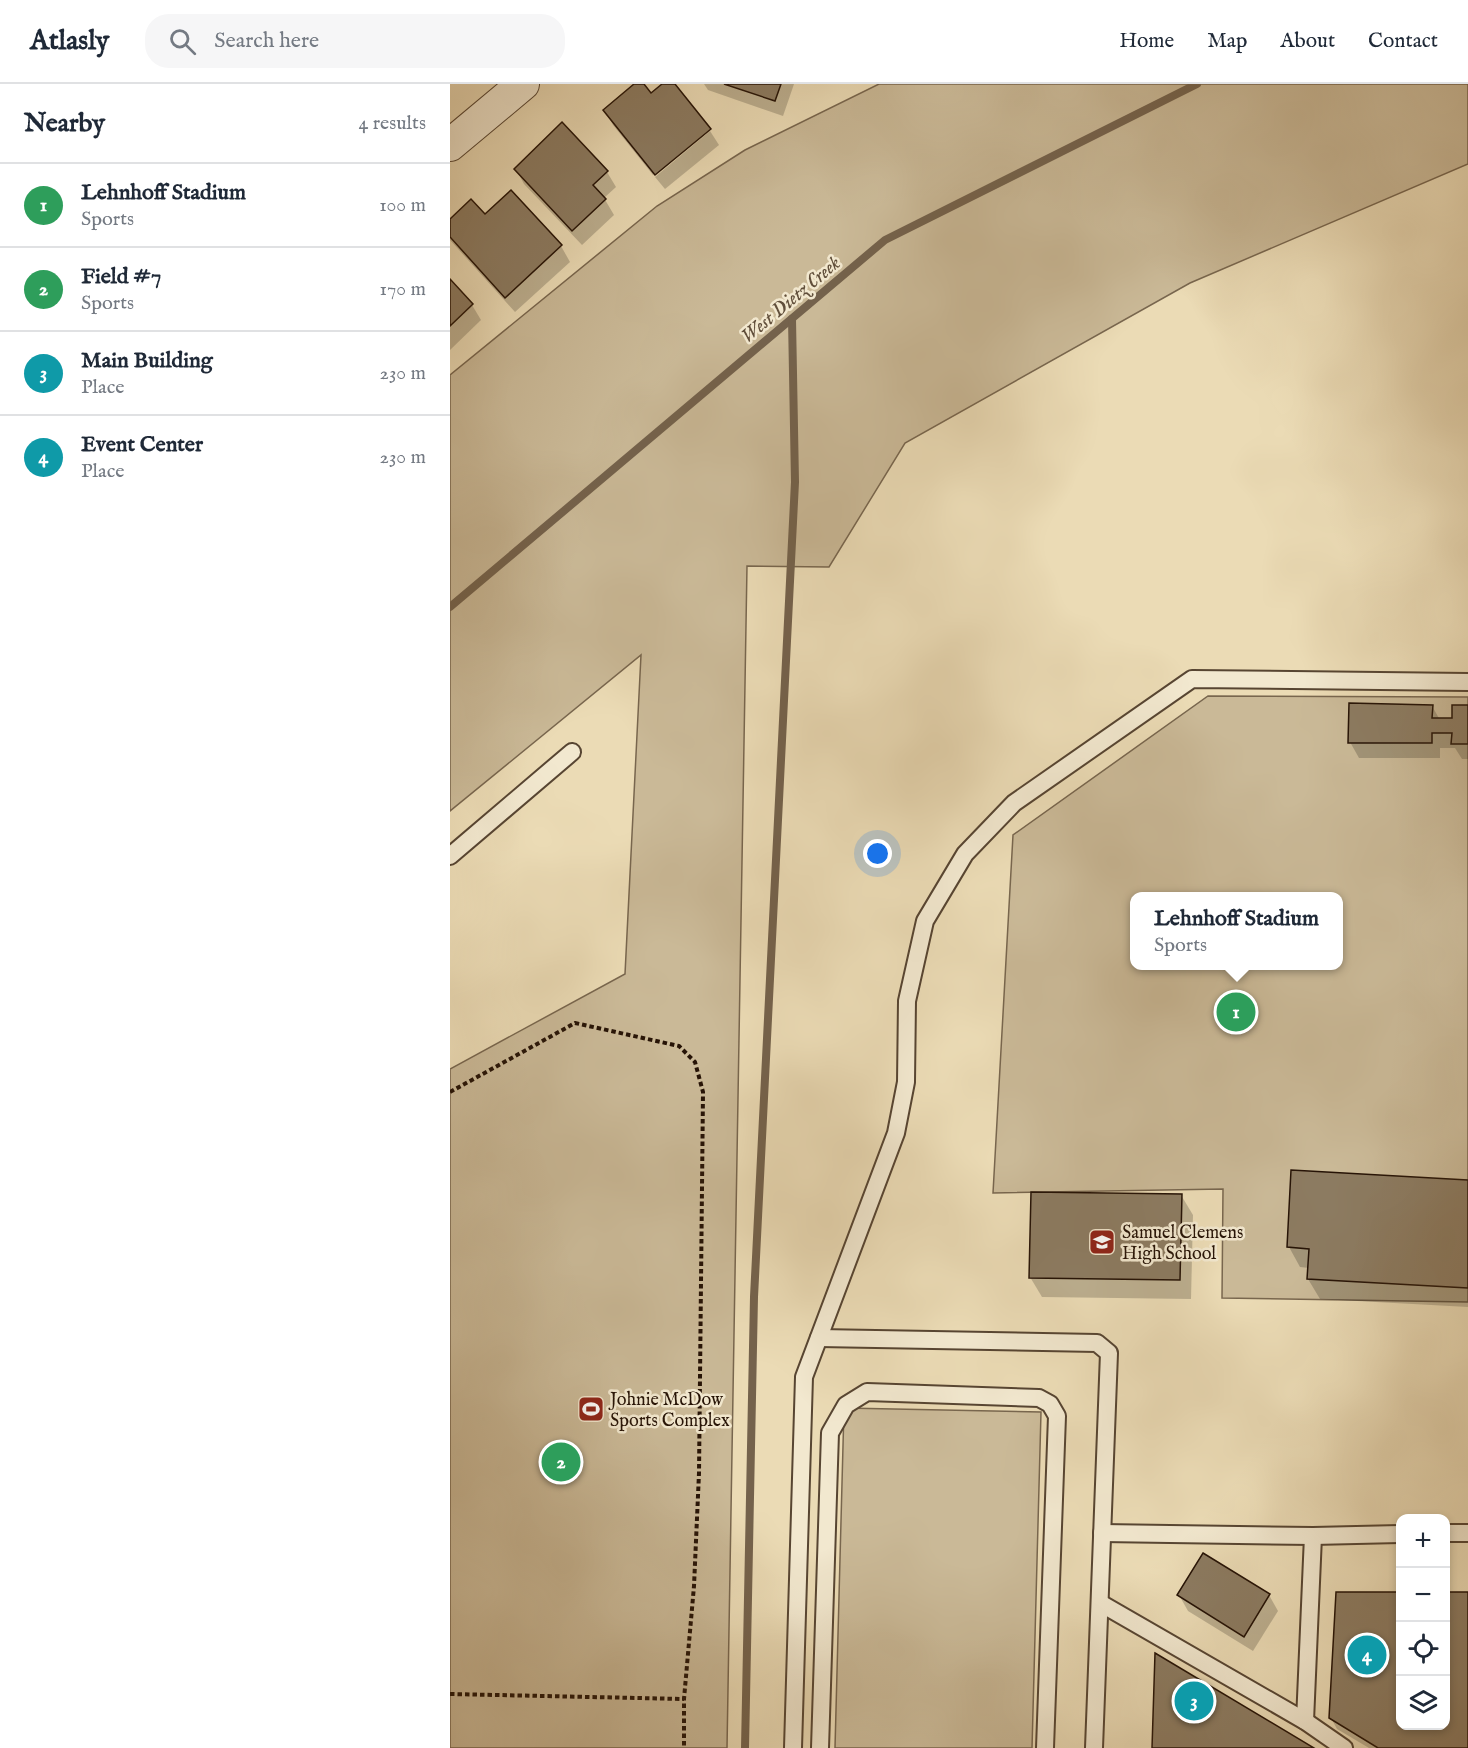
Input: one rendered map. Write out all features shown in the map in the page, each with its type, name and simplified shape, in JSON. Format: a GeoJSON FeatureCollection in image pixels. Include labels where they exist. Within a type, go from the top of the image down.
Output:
{"type":"FeatureCollection","features":[{"type":"Feature","properties":{"kind":"street"},"geometry":{"type":"LineString","coordinates":[[450,145],[523,84]]}},
{"type":"Feature","properties":{"kind":"lane"},"geometry":{"type":"LineString","coordinates":[[793,1748],[804,1377],[896,1133],[906,1082],[907,1001],[925,921],[965,854],[1014,803],[1192,679],[1468,682]]}},
{"type":"Feature","properties":{"kind":"lane"},"geometry":{"type":"LineString","coordinates":[[450,856],[572,752]]}},
{"type":"Feature","properties":{"kind":"lane"},"geometry":{"type":"LineString","coordinates":[[819,1338],[1097,1343],[1109,1353],[1094,1748]]}},
{"type":"Feature","properties":{"kind":"lane"},"geometry":{"type":"LineString","coordinates":[[820,1748],[830,1433],[846,1405],[867,1392],[1040,1398],[1050,1404],[1057,1416],[1045,1748]]}},
{"type":"Feature","properties":{"kind":"lane"},"geometry":{"type":"LineString","coordinates":[[801,1470],[828,1472]]}},
{"type":"Feature","properties":{"kind":"lane"},"geometry":{"type":"LineString","coordinates":[[1102,1533],[1313,1536],[1396,1534]]}},
{"type":"Feature","properties":{"kind":"lane"},"geometry":{"type":"LineString","coordinates":[[1450,1533],[1468,1533]]}},
{"type":"Feature","properties":{"kind":"lane"},"geometry":{"type":"LineString","coordinates":[[1305,1722],[1313,1536]]}},
{"type":"Feature","properties":{"kind":"lane"},"geometry":{"type":"LineString","coordinates":[[1100,1603],[1305,1722],[1344,1748]]}},
{"type":"Feature","properties":{"kind":"path"},"geometry":{"type":"LineString","coordinates":[[450,1092],[575,1023],[679,1046],[695,1062],[703,1092],[699,1473],[694,1586],[684,1699],[684,1748]]}},
{"type":"Feature","properties":{"kind":"path"},"geometry":{"type":"LineString","coordinates":[[450,1694],[684,1699]]}},
{"type":"Feature","properties":{"kind":"shaded area"},"geometry":{"type":"Polygon","coordinates":[[[879,84],[1468,84],[1468,164],[1190,283],[905,443],[829,567],[747,566],[727,1748],[450,1748],[450,1069],[625,974],[641,655],[450,811],[450,375],[657,206],[745,150],[879,84]]]}},
{"type":"Feature","properties":{"kind":"shaded area"},"geometry":{"type":"Polygon","coordinates":[[[1208,696],[1468,697],[1468,1302],[1222,1298],[1223,1189],[993,1193],[1013,835],[1208,696]]]}},
{"type":"Feature","properties":{"kind":"shaded area"},"geometry":{"type":"Polygon","coordinates":[[[844,1408],[1041,1412],[1032,1748],[835,1748],[844,1408]]]}},
{"type":"Feature","properties":{"kind":"building"},"geometry":{"type":"Polygon","coordinates":[[[634,84],[644,84],[651,93],[662,84],[675,84],[711,129],[655,175],[603,110],[634,84]]]}},
{"type":"Feature","properties":{"kind":"building"},"geometry":{"type":"Polygon","coordinates":[[[724,84],[781,84],[775,101],[724,84]]]}},
{"type":"Feature","properties":{"kind":"building"},"geometry":{"type":"Polygon","coordinates":[[[562,122],[608,171],[593,185],[606,199],[572,231],[514,169],[562,122]]]}},
{"type":"Feature","properties":{"kind":"building"},"geometry":{"type":"Polygon","coordinates":[[[511,190],[562,245],[505,298],[450,237],[450,219],[471,199],[485,214],[511,190]]]}},
{"type":"Feature","properties":{"kind":"building"},"geometry":{"type":"Polygon","coordinates":[[[450,279],[473,304],[450,326],[450,279]]]}},
{"type":"Feature","properties":{"kind":"building"},"geometry":{"type":"Polygon","coordinates":[[[1349,703],[1433,705],[1432,718],[1452,718],[1452,705],[1468,705],[1468,744],[1451,744],[1452,733],[1432,733],[1432,743],[1348,743],[1349,703]]]}},
{"type":"Feature","properties":{"kind":"building"},"geometry":{"type":"Polygon","coordinates":[[[1291,1170],[1468,1180],[1468,1288],[1307,1279],[1309,1249],[1287,1247],[1291,1170]]]}},
{"type":"Feature","properties":{"kind":"building"},"geometry":{"type":"Polygon","coordinates":[[[1031,1192],[1182,1194],[1180,1280],[1029,1278],[1031,1192]]]}},
{"type":"Feature","properties":{"kind":"building"},"geometry":{"type":"Polygon","coordinates":[[[1203,1553],[1270,1594],[1244,1637],[1177,1595],[1203,1553]]]}},
{"type":"Feature","properties":{"kind":"building"},"geometry":{"type":"Polygon","coordinates":[[[1336,1592],[1396,1592],[1396,1730],[1450,1730],[1450,1592],[1468,1592],[1468,1748],[1378,1748],[1329,1718],[1336,1592]]]}},
{"type":"Feature","properties":{"kind":"building"},"geometry":{"type":"Polygon","coordinates":[[[1155,1653],[1314,1748],[1152,1748],[1155,1653]]]}},
{"type":"Feature","properties":{"kind":"waterway","name":"West Dietz Creek"},"geometry":{"type":"LineString","coordinates":[[450,607],[885,240],[1197,84]]}},
{"type":"Feature","properties":{"kind":"waterway"},"geometry":{"type":"LineString","coordinates":[[745,1748],[754,1297],[795,482],[792,319]]}},
{"type":"Feature","properties":{"kind":"place","name":"Lehnhoff Stadium"},"geometry":{"type":"Point","coordinates":[1236,1012]}},
{"type":"Feature","properties":{"kind":"place","name":"Samuel Clemens High School"},"geometry":{"type":"Point","coordinates":[1102,1242]}},
{"type":"Feature","properties":{"kind":"place","name":"Johnie McDow Sports Complex"},"geometry":{"type":"Point","coordinates":[591,1409]}},
{"type":"Feature","properties":{"kind":"place","name":"Field #7"},"geometry":{"type":"Point","coordinates":[561,1462]}},
{"type":"Feature","properties":{"kind":"place","name":"Event Center"},"geometry":{"type":"Point","coordinates":[1367,1655]}},
{"type":"Feature","properties":{"kind":"place","name":"Main Building"},"geometry":{"type":"Point","coordinates":[1194,1701]}}]}
